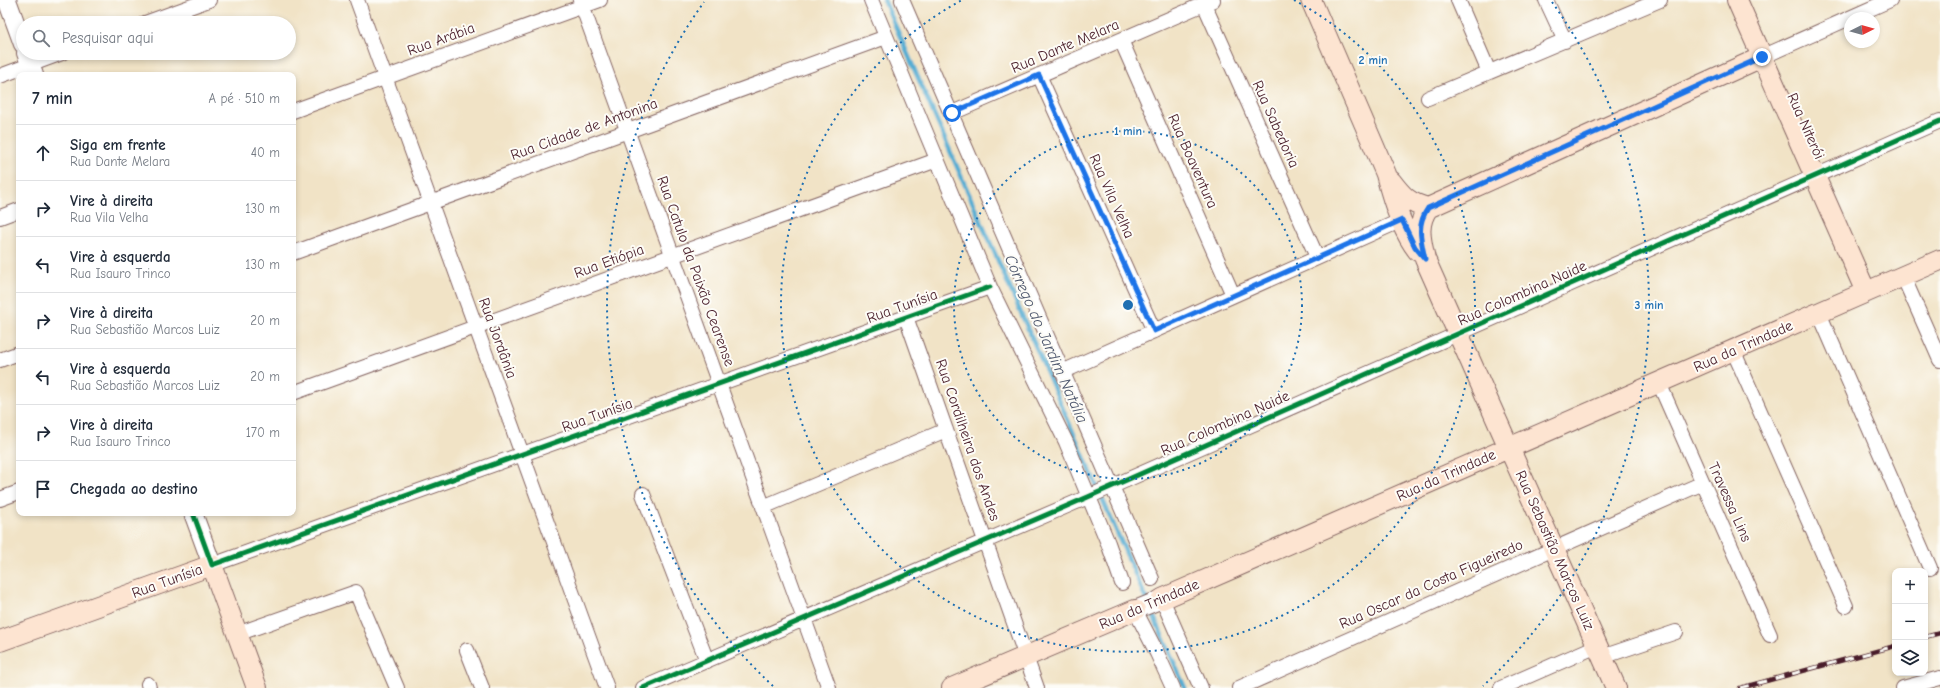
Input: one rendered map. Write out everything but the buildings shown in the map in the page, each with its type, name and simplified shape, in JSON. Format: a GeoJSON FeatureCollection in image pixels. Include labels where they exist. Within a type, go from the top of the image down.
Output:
{"type":"FeatureCollection","features":[{"type":"Feature","properties":{"kind":"main road","name":"Rua Sebastião Marcos Luiz"},"geometry":{"type":"LineString","coordinates":[[1311,0],[1386,174],[1392,196],[1402,220],[1415,247],[1425,259],[1459,333],[1616,688]]}},
{"type":"Feature","properties":{"kind":"main road","name":"Rua Niterói"},"geometry":{"type":"LineString","coordinates":[[1737,0],[1866,292]]}},
{"type":"Feature","properties":{"kind":"main road"},"geometry":{"type":"LineString","coordinates":[[1428,208],[1762,57]]}},
{"type":"Feature","properties":{"kind":"main road","name":"Rua Sebastião Marcos Luiz"},"geometry":{"type":"LineString","coordinates":[[1386,174],[1408,201],[1428,208],[1423,215],[1420,229],[1425,259]]}},
{"type":"Feature","properties":{"kind":"main road","name":"Rua da Trindade"},"geometry":{"type":"LineString","coordinates":[[1162,599],[1940,260]]}},
{"type":"Feature","properties":{"kind":"main road"},"geometry":{"type":"LineString","coordinates":[[212,565],[257,688]]}},
{"type":"Feature","properties":{"kind":"main road","name":"Rua Tunísia"},"geometry":{"type":"LineString","coordinates":[[0,641],[212,565]]}},
{"type":"Feature","properties":{"kind":"main road","name":"Rua da Trindade"},"geometry":{"type":"LineString","coordinates":[[952,688],[1135,610]]}},
{"type":"Feature","properties":{"kind":"street"},"geometry":{"type":"LineString","coordinates":[[7,0],[16,25]]}},
{"type":"Feature","properties":{"kind":"street"},"geometry":{"type":"LineString","coordinates":[[164,16],[209,0]]}},
{"type":"Feature","properties":{"kind":"street","name":"Rua Jordânia"},"geometry":{"type":"LineString","coordinates":[[357,0],[607,688]]}},
{"type":"Feature","properties":{"kind":"street","name":"Rua Arábia"},"geometry":{"type":"LineString","coordinates":[[296,110],[581,3],[600,0]]}},
{"type":"Feature","properties":{"kind":"street"},"geometry":{"type":"LineString","coordinates":[[871,0],[990,287],[1061,431],[1108,543],[1122,584]]}},
{"type":"Feature","properties":{"kind":"street"},"geometry":{"type":"LineString","coordinates":[[902,0],[1152,579]]}},
{"type":"Feature","properties":{"kind":"street"},"geometry":{"type":"LineString","coordinates":[[1458,0],[1489,72]]}},
{"type":"Feature","properties":{"kind":"street"},"geometry":{"type":"LineString","coordinates":[[1546,0],[1565,41]]}},
{"type":"Feature","properties":{"kind":"street"},"geometry":{"type":"LineString","coordinates":[[1428,98],[1565,41],[1635,5],[1660,0]]}},
{"type":"Feature","properties":{"kind":"street"},"geometry":{"type":"LineString","coordinates":[[1762,57],[1890,0]]}},
{"type":"Feature","properties":{"kind":"street","name":"Rua Dante Melara"},"geometry":{"type":"LineString","coordinates":[[952,113],[1209,2]]}},
{"type":"Feature","properties":{"kind":"street","name":"Rua Sabedoria"},"geometry":{"type":"LineString","coordinates":[[1209,2],[1317,257]]}},
{"type":"Feature","properties":{"kind":"street","name":"Rua Catulo da Paixão Cearense"},"geometry":{"type":"LineString","coordinates":[[581,3],[829,688]]}},
{"type":"Feature","properties":{"kind":"street","name":"Rua Cidade de Antonina"},"geometry":{"type":"LineString","coordinates":[[296,252],[886,37]]}},
{"type":"Feature","properties":{"kind":"street","name":"Rua Boaventura"},"geometry":{"type":"LineString","coordinates":[[1121,40],[1233,295]]}},
{"type":"Feature","properties":{"kind":"street"},"geometry":{"type":"LineString","coordinates":[[0,76],[42,60]]}},
{"type":"Feature","properties":{"kind":"street","name":"Rua Vila Velha"},"geometry":{"type":"LineString","coordinates":[[1039,75],[1154,331]]}},
{"type":"Feature","properties":{"kind":"street","name":"Rua Colombina Naide"},"geometry":{"type":"LineString","coordinates":[[643,688],[1088,497],[1940,121]]}},
{"type":"Feature","properties":{"kind":"street","name":"Rua Etiópia"},"geometry":{"type":"LineString","coordinates":[[296,392],[937,160]]}},
{"type":"Feature","properties":{"kind":"street"},"geometry":{"type":"LineString","coordinates":[[0,217],[16,211]]}},
{"type":"Feature","properties":{"kind":"street"},"geometry":{"type":"LineString","coordinates":[[1062,372],[1402,220]]}},
{"type":"Feature","properties":{"kind":"street"},"geometry":{"type":"LineString","coordinates":[[1903,276],[1940,360]]}},
{"type":"Feature","properties":{"kind":"street","name":"Rua Tunísia"},"geometry":{"type":"LineString","coordinates":[[212,565],[990,287]]}},
{"type":"Feature","properties":{"kind":"street"},"geometry":{"type":"LineString","coordinates":[[1819,313],[1930,568]]}},
{"type":"Feature","properties":{"kind":"street","name":"Rua Cordilheira dos Andes"},"geometry":{"type":"LineString","coordinates":[[906,317],[1037,688]]}},
{"type":"Feature","properties":{"kind":"street"},"geometry":{"type":"LineString","coordinates":[[1733,350],[1846,606]]}},
{"type":"Feature","properties":{"kind":"street"},"geometry":{"type":"LineString","coordinates":[[0,360],[16,354]]}},
{"type":"Feature","properties":{"kind":"street","name":"Travessa Lins"},"geometry":{"type":"LineString","coordinates":[[1659,383],[1770,635]]}},
{"type":"Feature","properties":{"kind":"street"},"geometry":{"type":"LineString","coordinates":[[763,507],[946,430]]}},
{"type":"Feature","properties":{"kind":"street","name":"Rua Oscar da Costa Figueiredo"},"geometry":{"type":"LineString","coordinates":[[1239,688],[1703,483]]}},
{"type":"Feature","properties":{"kind":"street"},"geometry":{"type":"LineString","coordinates":[[0,499],[16,493]]}},
{"type":"Feature","properties":{"kind":"street"},"geometry":{"type":"LineString","coordinates":[[643,494],[707,661]]}},
{"type":"Feature","properties":{"kind":"street"},"geometry":{"type":"LineString","coordinates":[[194,516],[212,565]]}},
{"type":"Feature","properties":{"kind":"street"},"geometry":{"type":"LineString","coordinates":[[237,634],[356,592],[397,688]]}},
{"type":"Feature","properties":{"kind":"street"},"geometry":{"type":"LineString","coordinates":[[1162,599],[1202,688]]}},
{"type":"Feature","properties":{"kind":"street","name":"Rua da Trindade"},"geometry":{"type":"LineString","coordinates":[[1135,610],[1162,599]]}},
{"type":"Feature","properties":{"kind":"street"},"geometry":{"type":"LineString","coordinates":[[1135,610],[1157,652],[1173,688]]}},
{"type":"Feature","properties":{"kind":"street"},"geometry":{"type":"LineString","coordinates":[[1501,688],[1600,652],[1676,632]]}},
{"type":"Feature","properties":{"kind":"street"},"geometry":{"type":"LineString","coordinates":[[467,650],[482,688]]}},
{"type":"Feature","properties":{"kind":"street"},"geometry":{"type":"LineString","coordinates":[[1903,688],[1940,678]]}},
{"type":"Feature","properties":{"kind":"waterway","name":"Córrego do Jardim Natália"},"geometry":{"type":"LineString","coordinates":[[884,0],[1147,601]]}},
{"type":"Feature","properties":{"kind":"waterway","name":"Córrego do Jardim Natália"},"geometry":{"type":"LineString","coordinates":[[1150,608],[1185,688]]}},
{"type":"Feature","properties":{"kind":"railway"},"geometry":{"type":"LineString","coordinates":[[1928,636],[1940,633]]}},
{"type":"Feature","properties":{"kind":"railway"},"geometry":{"type":"LineString","coordinates":[[1740,688],[1892,647]]}},
{"type":"Feature","properties":{"kind":"cycle path"},"geometry":{"type":"LineString","coordinates":[[643,688],[1088,497],[1940,121]]}},
{"type":"Feature","properties":{"kind":"cycle path"},"geometry":{"type":"LineString","coordinates":[[194,516],[212,565],[990,287]]}},
{"type":"Feature","properties":{"kind":"route"},"geometry":{"type":"LineString","coordinates":[[952,113],[1039,75],[1154,331],[1402,220],[1415,247],[1425,259],[1420,229],[1423,215],[1428,208],[1762,57]]}}]}
